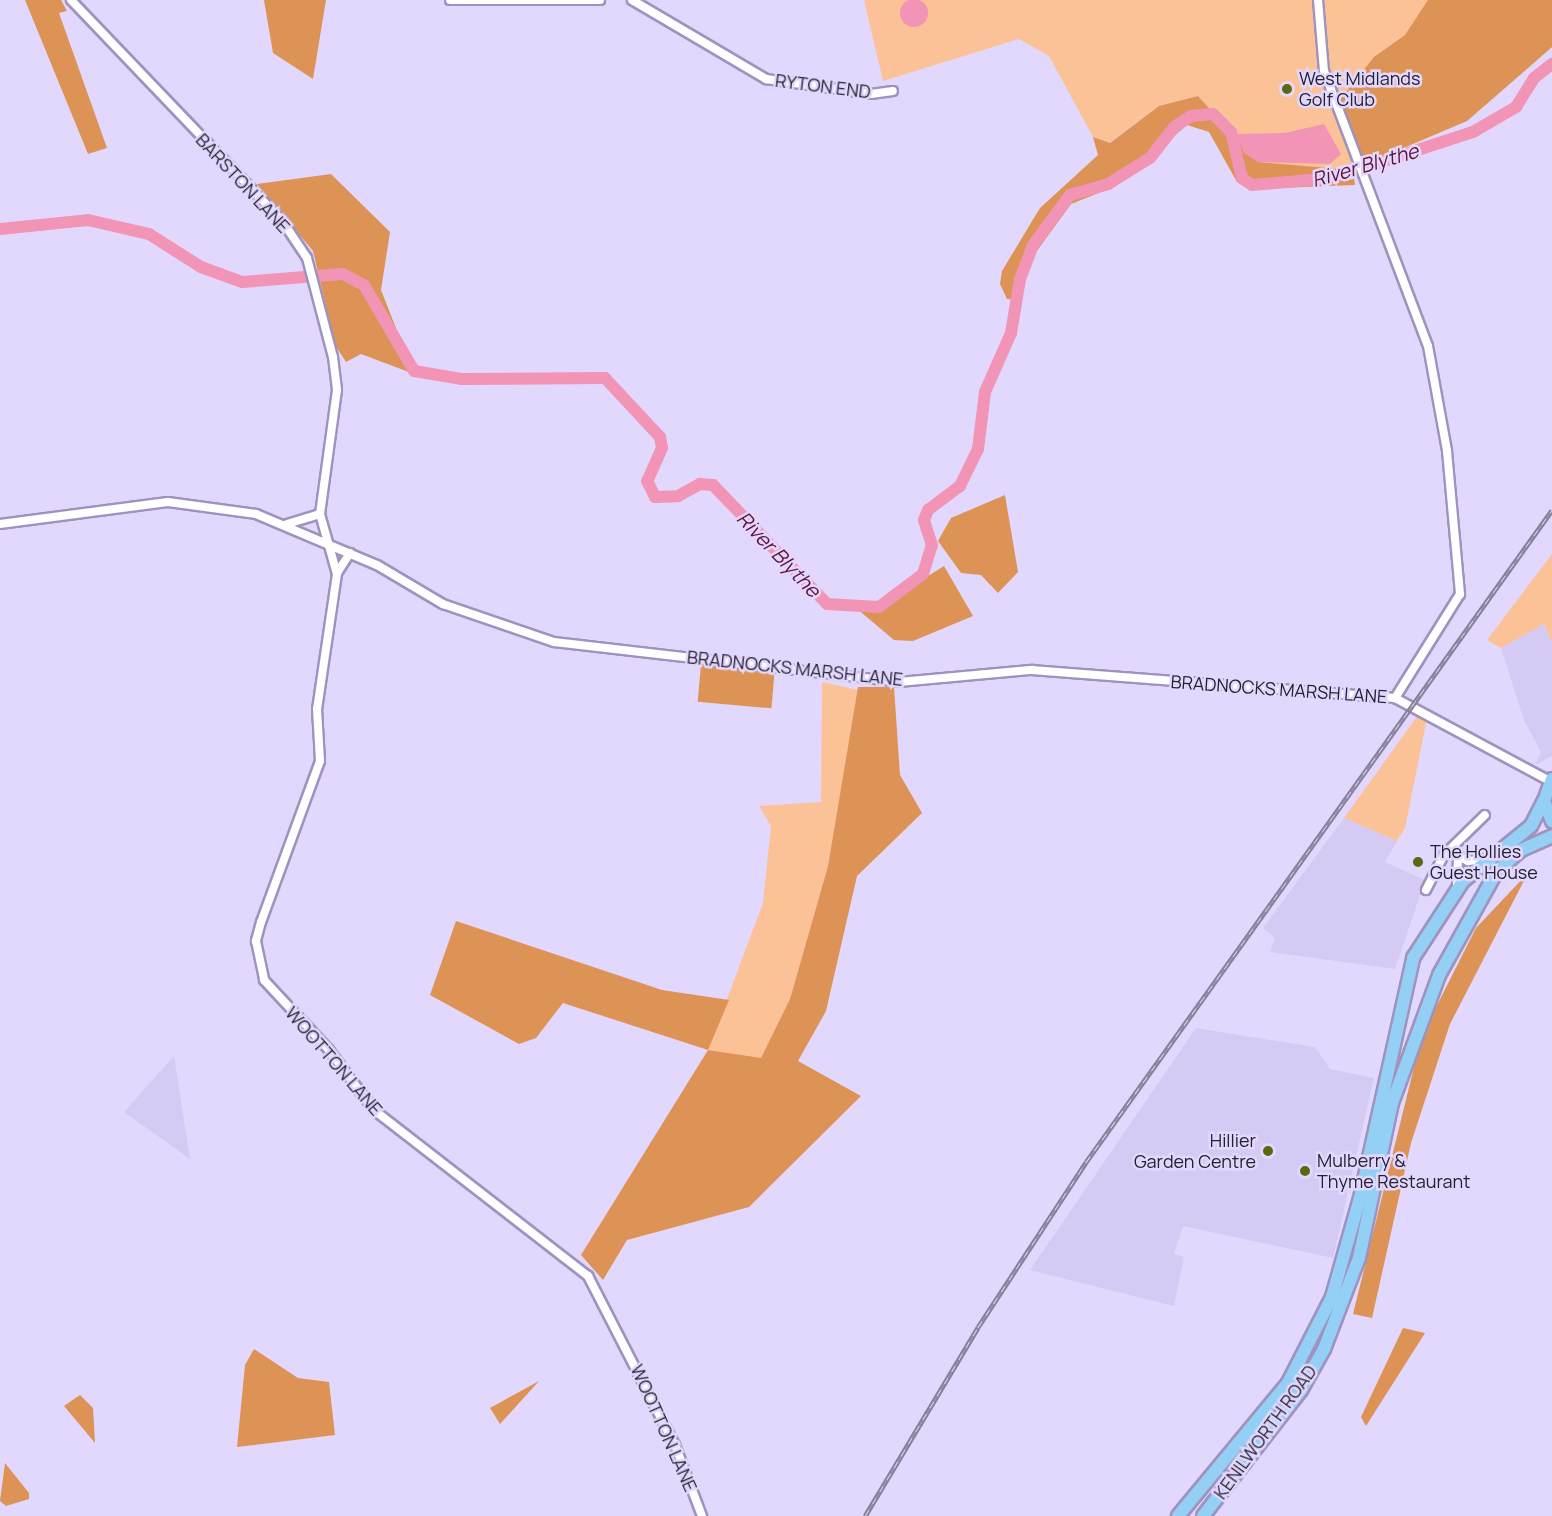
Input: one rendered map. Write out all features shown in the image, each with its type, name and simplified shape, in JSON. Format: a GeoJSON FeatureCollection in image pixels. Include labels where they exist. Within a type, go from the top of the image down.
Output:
{"type":"FeatureCollection","features":[{"type":"Feature","properties":{"kind":"highway","name":"KENILWORTH ROAD"},"geometry":{"type":"LineString","coordinates":[[1178,1516],[1288,1383],[1313,1342],[1347,1255],[1405,976],[1454,892],[1486,859],[1531,826],[1544,801],[1551,780]]}},
{"type":"Feature","properties":{"kind":"highway"},"geometry":{"type":"LineString","coordinates":[[1544,801],[1552,821]]}},
{"type":"Feature","properties":{"kind":"highway","name":"KENILWORTH ROAD"},"geometry":{"type":"LineString","coordinates":[[1203,1516],[1301,1390],[1328,1340],[1359,1258],[1392,1103],[1439,975],[1497,871],[1521,850],[1552,836]]}},
{"type":"Feature","properties":{"kind":"street","name":"BARSTON LANE"},"geometry":{"type":"LineString","coordinates":[[71,0],[283,222],[307,258],[337,390],[320,514],[327,544]]}},
{"type":"Feature","properties":{"kind":"street"},"geometry":{"type":"LineString","coordinates":[[450,0],[600,0]]}},
{"type":"Feature","properties":{"kind":"street","name":"RYTON END"},"geometry":{"type":"LineString","coordinates":[[632,0],[766,80],[871,94],[893,91]]}},
{"type":"Feature","properties":{"kind":"street"},"geometry":{"type":"LineString","coordinates":[[1318,0],[1318,42],[1348,146],[1435,374],[1461,581],[1456,606],[1395,698]]}},
{"type":"Feature","properties":{"kind":"street"},"geometry":{"type":"LineString","coordinates":[[0,524],[168,502],[208,505],[286,524],[327,544]]}},
{"type":"Feature","properties":{"kind":"street"},"geometry":{"type":"LineString","coordinates":[[286,524],[320,514]]}},
{"type":"Feature","properties":{"kind":"street","name":"BRADNOCKS MARSH LANE"},"geometry":{"type":"LineString","coordinates":[[327,544],[350,553],[443,604],[554,642],[899,682],[1032,670],[1395,698],[1551,780]]}},
{"type":"Feature","properties":{"kind":"street","name":"WOOTTON LANE"},"geometry":{"type":"LineString","coordinates":[[327,544],[337,574]]}},
{"type":"Feature","properties":{"kind":"street","name":"WOOTTON LANE"},"geometry":{"type":"LineString","coordinates":[[350,553],[337,574],[317,709],[321,761],[256,941],[264,980],[329,1050],[374,1110],[588,1276],[671,1436],[702,1516]]}},
{"type":"Feature","properties":{"kind":"street"},"geometry":{"type":"LineString","coordinates":[[1426,890],[1448,850],[1485,815]]}},
{"type":"Feature","properties":{"kind":"street"},"geometry":{"type":"LineString","coordinates":[[1448,850],[1458,857],[1486,859]]}},
{"type":"Feature","properties":{"kind":"street","name":"KENILWORTH ROAD"},"geometry":{"type":"LineString","coordinates":[[1454,892],[1461,874],[1458,857]]}},
{"type":"Feature","properties":{"kind":"shaded area"},"geometry":{"type":"Polygon","coordinates":[[[914,-1],[924,3],[928,13],[924,23],[914,27],[904,23],[900,13],[904,3],[914,-1]]]}},
{"type":"Feature","properties":{"kind":"shaded area"},"geometry":{"type":"Polygon","coordinates":[[[25,0],[61,0],[67,11],[59,13],[107,148],[88,154],[25,0]]]}},
{"type":"Feature","properties":{"kind":"shaded area"},"geometry":{"type":"Polygon","coordinates":[[[264,0],[326,0],[313,79],[273,53],[264,0]]]}},
{"type":"Feature","properties":{"kind":"shaded area","name":"West Midlands Golf Club"},"geometry":{"type":"Polygon","coordinates":[[[864,0],[1552,0],[1552,47],[1467,121],[1353,170],[1258,162],[1198,96],[1159,106],[1109,143],[1093,137],[1049,56],[1019,39],[883,81],[864,0]]]}},
{"type":"Feature","properties":{"kind":"shaded area"},"geometry":{"type":"Polygon","coordinates":[[[1428,0],[1552,0],[1552,47],[1467,121],[1363,165],[1338,102],[1374,57],[1405,35],[1428,0]]]}},
{"type":"Feature","properties":{"kind":"shaded area"},"geometry":{"type":"Polygon","coordinates":[[[1198,96],[1258,162],[1353,170],[1355,185],[1248,189],[1237,182],[1209,132],[1187,125],[1116,186],[1071,204],[1036,252],[1017,300],[1007,299],[1000,284],[1002,271],[1040,208],[1098,155],[1093,137],[1110,143],[1159,106],[1198,96]]]}},
{"type":"Feature","properties":{"kind":"shaded area"},"geometry":{"type":"Polygon","coordinates":[[[1324,124],[1341,154],[1330,164],[1258,162],[1244,153],[1236,134],[1285,133],[1324,124]]]}},
{"type":"Feature","properties":{"kind":"shaded area"},"geometry":{"type":"Polygon","coordinates":[[[331,174],[390,232],[381,290],[414,374],[361,354],[346,362],[335,345],[313,251],[257,184],[331,174]]]}},
{"type":"Feature","properties":{"kind":"shaded area"},"geometry":{"type":"Polygon","coordinates":[[[1005,495],[1018,572],[998,593],[981,575],[961,573],[938,541],[951,518],[1005,495]]]}},
{"type":"Feature","properties":{"kind":"shaded area"},"geometry":{"type":"Polygon","coordinates":[[[1552,554],[1552,642],[1544,624],[1501,648],[1487,640],[1552,554]]]}},
{"type":"Feature","properties":{"kind":"shaded area"},"geometry":{"type":"Polygon","coordinates":[[[944,566],[973,616],[913,641],[894,640],[856,608],[879,607],[944,566]]]}},
{"type":"Feature","properties":{"kind":"shaded area"},"geometry":{"type":"Polygon","coordinates":[[[1544,624],[1552,642],[1552,756],[1535,765],[1541,752],[1524,720],[1501,648],[1544,624]]]}},
{"type":"Feature","properties":{"kind":"shaded area"},"geometry":{"type":"Polygon","coordinates":[[[701,664],[775,670],[771,708],[698,702],[701,664]]]}},
{"type":"Feature","properties":{"kind":"shaded area"},"geometry":{"type":"Polygon","coordinates":[[[822,682],[858,690],[828,866],[790,999],[761,1059],[708,1050],[763,903],[771,826],[759,806],[821,802],[822,682]]]}},
{"type":"Feature","properties":{"kind":"shaded area"},"geometry":{"type":"Polygon","coordinates":[[[858,687],[894,687],[900,775],[922,813],[857,876],[826,1011],[798,1061],[861,1096],[749,1207],[627,1240],[603,1280],[581,1255],[708,1050],[761,1058],[790,999],[828,866],[858,687]]]}},
{"type":"Feature","properties":{"kind":"shaded area"},"geometry":{"type":"Polygon","coordinates":[[[1418,715],[1427,718],[1405,828],[1397,841],[1344,818],[1418,715]]]}},
{"type":"Feature","properties":{"kind":"shaded area"},"geometry":{"type":"Polygon","coordinates":[[[1344,818],[1397,841],[1385,862],[1425,880],[1395,969],[1270,952],[1275,938],[1263,928],[1344,818]]]}},
{"type":"Feature","properties":{"kind":"shaded area"},"geometry":{"type":"Polygon","coordinates":[[[1528,873],[1450,1024],[1411,1143],[1372,1318],[1353,1314],[1422,1035],[1476,928],[1528,873]]]}},
{"type":"Feature","properties":{"kind":"shaded area"},"geometry":{"type":"Polygon","coordinates":[[[456,921],[662,990],[729,1000],[708,1050],[563,1003],[536,1038],[519,1044],[430,995],[456,921]]]}},
{"type":"Feature","properties":{"kind":"shaded area","name":"Hillier Garden Centre"},"geometry":{"type":"Polygon","coordinates":[[[1196,1028],[1315,1047],[1330,1069],[1374,1078],[1333,1258],[1183,1226],[1174,1254],[1184,1257],[1174,1306],[1030,1270],[1196,1028]]]}},
{"type":"Feature","properties":{"kind":"shaded area"},"geometry":{"type":"Polygon","coordinates":[[[174,1056],[190,1159],[124,1112],[174,1056]]]}},
{"type":"Feature","properties":{"kind":"shaded area"},"geometry":{"type":"Polygon","coordinates":[[[1403,1328],[1425,1333],[1366,1426],[1361,1417],[1403,1328]]]}},
{"type":"Feature","properties":{"kind":"shaded area"},"geometry":{"type":"Polygon","coordinates":[[[254,1349],[298,1378],[329,1382],[335,1435],[237,1447],[245,1365],[254,1349]]]}},
{"type":"Feature","properties":{"kind":"shaded area"},"geometry":{"type":"Polygon","coordinates":[[[539,1381],[500,1424],[490,1408],[539,1381]]]}},
{"type":"Feature","properties":{"kind":"shaded area"},"geometry":{"type":"Polygon","coordinates":[[[80,1395],[93,1408],[95,1443],[64,1406],[80,1395]]]}},
{"type":"Feature","properties":{"kind":"shaded area"},"geometry":{"type":"Polygon","coordinates":[[[5,1463],[29,1493],[29,1499],[6,1506],[0,1501],[5,1463]]]}},
{"type":"Feature","properties":{"kind":"waterway","name":"River Blythe"},"geometry":{"type":"LineString","coordinates":[[0,229],[88,220],[149,234],[201,267],[242,282],[343,274],[364,285],[414,371],[462,379],[605,378],[660,437],[662,448],[647,481],[655,497],[678,496],[700,484],[713,485],[827,604],[879,607],[923,574],[932,545],[924,520],[928,510],[960,486],[978,449],[985,392],[1011,333],[1020,279],[1033,245],[1070,195],[1108,184],[1150,158],[1174,127],[1191,116],[1213,114],[1231,132],[1242,178],[1252,185],[1332,178],[1473,132],[1516,107],[1534,78],[1552,64]]}},
{"type":"Feature","properties":{"kind":"railway"},"geometry":{"type":"LineString","coordinates":[[865,1516],[978,1327],[1086,1162],[1552,510]]}},
{"type":"Feature","properties":{"kind":"place","name":"West Midlands Golf Club"},"geometry":{"type":"Point","coordinates":[1287,89]}},
{"type":"Feature","properties":{"kind":"place","name":"The Hollies Guest House"},"geometry":{"type":"Point","coordinates":[1418,862]}},
{"type":"Feature","properties":{"kind":"place","name":"Hillier Garden Centre"},"geometry":{"type":"Point","coordinates":[1268,1151]}},
{"type":"Feature","properties":{"kind":"place","name":"Mulberry & Thyme Restaurant"},"geometry":{"type":"Point","coordinates":[1305,1171]}}]}
